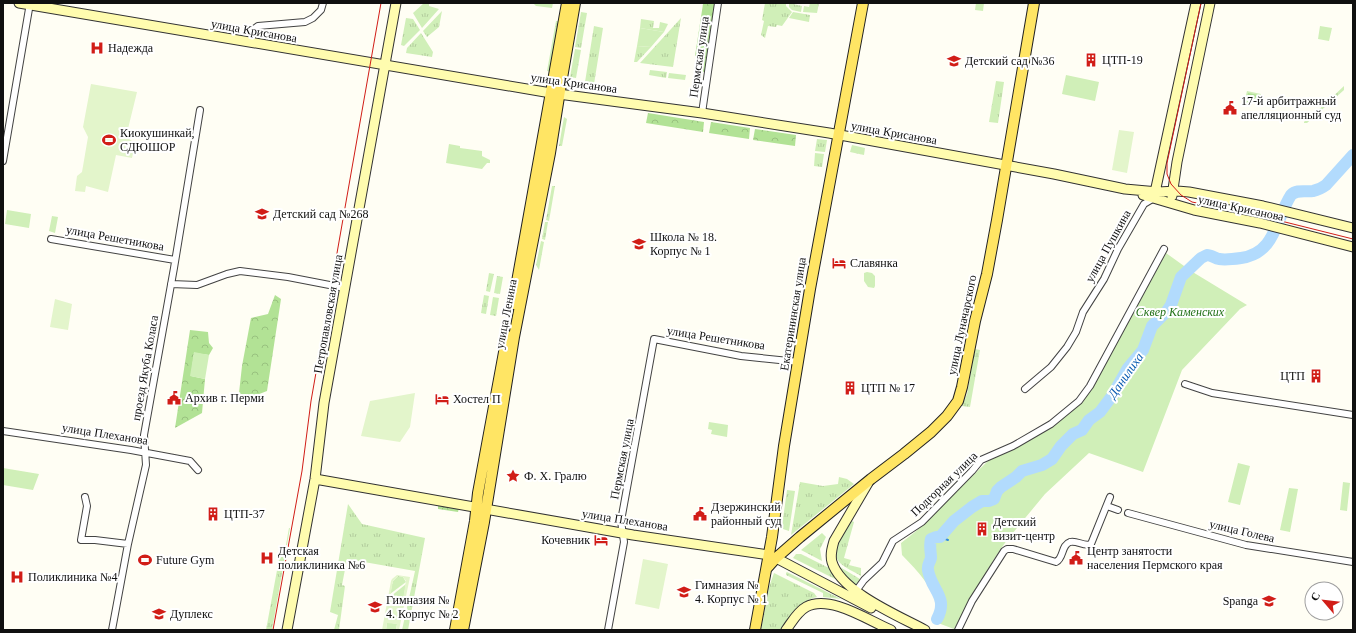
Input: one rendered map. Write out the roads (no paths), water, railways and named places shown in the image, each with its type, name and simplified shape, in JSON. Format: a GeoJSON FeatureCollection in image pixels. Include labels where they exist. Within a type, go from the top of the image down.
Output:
{"type":"FeatureCollection","features":[{"type":"Feature","properties":{"kind":"main road","name":"улица Крисанова"},"geometry":{"type":"LineString","coordinates":[[19,3],[555,94],[702,113],[1007,166],[1155,195],[1170,204],[1260,223],[1353,247]]}},
{"type":"Feature","properties":{"kind":"main road","name":"Петропавловская улица"},"geometry":{"type":"LineString","coordinates":[[287,630],[315,479],[324,404],[396,3]]}},
{"type":"Feature","properties":{"kind":"main road","name":"улица Ленина"},"geometry":{"type":"LineString","coordinates":[[555,94],[566,3]]}},
{"type":"Feature","properties":{"kind":"main road","name":"улица Ленина"},"geometry":{"type":"LineString","coordinates":[[463,630],[481,508],[478,493],[555,94],[575,3]]}},
{"type":"Feature","properties":{"kind":"main road","name":"Екатерининская улица"},"geometry":{"type":"LineString","coordinates":[[755,630],[767,568],[772,557],[784,453],[810,289],[863,3]]}},
{"type":"Feature","properties":{"kind":"main road","name":"улица Луначарского"},"geometry":{"type":"LineString","coordinates":[[772,557],[935,428],[948,416],[958,401],[975,321],[987,274],[1007,166],[1034,3]]}},
{"type":"Feature","properties":{"kind":"main road"},"geometry":{"type":"LineString","coordinates":[[1155,195],[1196,3]]}},
{"type":"Feature","properties":{"kind":"main road"},"geometry":{"type":"LineString","coordinates":[[1170,204],[1177,162],[1210,3]]}},
{"type":"Feature","properties":{"kind":"main road","name":"улица Крисанова"},"geometry":{"type":"LineString","coordinates":[[1155,195],[1173,191],[1208,195],[1263,206],[1353,228]]}},
{"type":"Feature","properties":{"kind":"main road","name":"улица Плеханова"},"geometry":{"type":"LineString","coordinates":[[315,479],[772,557],[915,630]]}},
{"type":"Feature","properties":{"kind":"main road"},"geometry":{"type":"LineString","coordinates":[[871,479],[834,541],[831,552],[832,561],[836,571],[856,591],[879,606],[925,630]]}},
{"type":"Feature","properties":{"kind":"main road","name":"улица Ленина"},"geometry":{"type":"LineString","coordinates":[[454,630],[481,508]]}},
{"type":"Feature","properties":{"kind":"main road"},"geometry":{"type":"LineString","coordinates":[[786,630],[800,612],[806,607],[814,604],[823,604],[851,610],[891,630]]}},
{"type":"Feature","properties":{"kind":"street"},"geometry":{"type":"LineString","coordinates":[[251,42],[254,29],[258,26],[305,22],[313,18],[321,10],[323,3]]}},
{"type":"Feature","properties":{"kind":"street","name":"Пермская улица"},"geometry":{"type":"LineString","coordinates":[[702,113],[718,3]]}},
{"type":"Feature","properties":{"kind":"street"},"geometry":{"type":"LineString","coordinates":[[3,161],[30,4]]}},
{"type":"Feature","properties":{"kind":"street","name":"проезд Якуба Коласа"},"geometry":{"type":"LineString","coordinates":[[112,630],[128,544],[146,465],[144,435],[200,110]]}},
{"type":"Feature","properties":{"kind":"street","name":"улица Пушкина"},"geometry":{"type":"LineString","coordinates":[[1025,389],[1051,367],[1067,347],[1076,332],[1083,312],[1101,284],[1144,204],[1155,195]]}},
{"type":"Feature","properties":{"kind":"street","name":"улица Решетникова"},"geometry":{"type":"LineString","coordinates":[[51,238],[175,260]]}},
{"type":"Feature","properties":{"kind":"street","name":"Подгорная улица"},"geometry":{"type":"LineString","coordinates":[[856,591],[864,580],[882,563],[894,541],[917,526],[926,518],[981,460],[1003,451],[1036,434],[1066,412],[1083,397],[1164,250]]}},
{"type":"Feature","properties":{"kind":"street"},"geometry":{"type":"LineString","coordinates":[[171,284],[197,285],[240,271],[345,288]]}},
{"type":"Feature","properties":{"kind":"street","name":"Пермская улица"},"geometry":{"type":"LineString","coordinates":[[608,630],[624,542],[621,521],[654,339]]}},
{"type":"Feature","properties":{"kind":"street","name":"улица Решетникова"},"geometry":{"type":"LineString","coordinates":[[654,339],[741,356],[799,362]]}},
{"type":"Feature","properties":{"kind":"street"},"geometry":{"type":"LineString","coordinates":[[1185,384],[1212,393],[1353,415]]}},
{"type":"Feature","properties":{"kind":"street","name":"улица Плеханова"},"geometry":{"type":"LineString","coordinates":[[3,432],[190,461],[198,470]]}},
{"type":"Feature","properties":{"kind":"street"},"geometry":{"type":"LineString","coordinates":[[85,497],[87,506],[81,540],[128,544]]}},
{"type":"Feature","properties":{"kind":"street"},"geometry":{"type":"LineString","coordinates":[[958,630],[972,601],[1003,553],[1009,549],[1056,562],[1059,560],[1065,546],[1069,542],[1087,546],[1091,544],[1110,497]]}},
{"type":"Feature","properties":{"kind":"street"},"geometry":{"type":"LineString","coordinates":[[1107,506],[1118,510]]}},
{"type":"Feature","properties":{"kind":"street","name":"улица Голева"},"geometry":{"type":"LineString","coordinates":[[1128,513],[1246,545],[1353,562]]}},
{"type":"Feature","properties":{"kind":"waterway","name":"Данилиха"},"geometry":{"type":"LineString","coordinates":[[937,619],[941,605],[940,599],[932,583],[928,568],[931,558],[931,539],[940,537],[954,521],[972,507],[982,501],[994,499],[997,491],[1022,471],[1042,465],[1052,459],[1061,446],[1073,434],[1082,430],[1089,420],[1100,412],[1112,396],[1128,368],[1143,350],[1152,326],[1171,305],[1181,277],[1201,258],[1207,255],[1219,259],[1241,258],[1253,255],[1261,250],[1273,234],[1291,195],[1296,192],[1313,191],[1323,187],[1353,155]]}},
{"type":"Feature","properties":{"kind":"waterway","name":"Данилиха"},"geometry":{"type":"LineString","coordinates":[[940,537],[948,540]]}},
{"type":"Feature","properties":{"kind":"tram line"},"geometry":{"type":"LineString","coordinates":[[273,630],[302,471],[311,401],[381,3]]}},
{"type":"Feature","properties":{"kind":"tram line"},"geometry":{"type":"LineString","coordinates":[[1201,3],[1167,163],[1167,174],[1171,184],[1181,195],[1192,202],[1261,216],[1353,239]]}},
{"type":"Feature","properties":{"kind":"place","name":"Надежда"},"geometry":{"type":"Point","coordinates":[97,48]}},
{"type":"Feature","properties":{"kind":"place","name":"ЦТП-19"},"geometry":{"type":"Point","coordinates":[1091,60]}},
{"type":"Feature","properties":{"kind":"place","name":"Детский сад №36"},"geometry":{"type":"Point","coordinates":[954,61]}},
{"type":"Feature","properties":{"kind":"place","name":"17-й арбитражный апелляционный суд"},"geometry":{"type":"Point","coordinates":[1230,108]}},
{"type":"Feature","properties":{"kind":"place","name":"Киокушинкай, СДЮШОР"},"geometry":{"type":"Point","coordinates":[109,140]}},
{"type":"Feature","properties":{"kind":"place","name":"Детский сад №268"},"geometry":{"type":"Point","coordinates":[262,214]}},
{"type":"Feature","properties":{"kind":"place","name":"Школа № 18. Корпус № 1"},"geometry":{"type":"Point","coordinates":[639,244]}},
{"type":"Feature","properties":{"kind":"place","name":"Славянка"},"geometry":{"type":"Point","coordinates":[839,263]}},
{"type":"Feature","properties":{"kind":"place","name":"ЦТП"},"geometry":{"type":"Point","coordinates":[1316,376]}},
{"type":"Feature","properties":{"kind":"place","name":"ЦТП № 17"},"geometry":{"type":"Point","coordinates":[850,388]}},
{"type":"Feature","properties":{"kind":"place","name":"Архив г. Перми"},"geometry":{"type":"Point","coordinates":[174,398]}},
{"type":"Feature","properties":{"kind":"place","name":"Хостел П"},"geometry":{"type":"Point","coordinates":[442,399]}},
{"type":"Feature","properties":{"kind":"place","name":"Ф. Х. Гралю"},"geometry":{"type":"Point","coordinates":[513,476]}},
{"type":"Feature","properties":{"kind":"place","name":"ЦТП-37"},"geometry":{"type":"Point","coordinates":[213,514]}},
{"type":"Feature","properties":{"kind":"place","name":"Дзержинский районный суд"},"geometry":{"type":"Point","coordinates":[700,514]}},
{"type":"Feature","properties":{"kind":"place","name":"Детский визит-центр"},"geometry":{"type":"Point","coordinates":[982,529]}},
{"type":"Feature","properties":{"kind":"place","name":"Кочевник"},"geometry":{"type":"Point","coordinates":[601,540]}},
{"type":"Feature","properties":{"kind":"place","name":"Детская поликлиника №6"},"geometry":{"type":"Point","coordinates":[267,558]}},
{"type":"Feature","properties":{"kind":"place","name":"Центр занятости населения Пермского края"},"geometry":{"type":"Point","coordinates":[1076,558]}},
{"type":"Feature","properties":{"kind":"place","name":"Future Gym"},"geometry":{"type":"Point","coordinates":[145,560]}},
{"type":"Feature","properties":{"kind":"place","name":"Поликлиника №4"},"geometry":{"type":"Point","coordinates":[17,577]}},
{"type":"Feature","properties":{"kind":"place","name":"Гимназия № 4. Корпус № 1"},"geometry":{"type":"Point","coordinates":[684,592]}},
{"type":"Feature","properties":{"kind":"place","name":"Spanga"},"geometry":{"type":"Point","coordinates":[1269,601]}},
{"type":"Feature","properties":{"kind":"place","name":"Гимназия № 4. Корпус № 2"},"geometry":{"type":"Point","coordinates":[375,607]}},
{"type":"Feature","properties":{"kind":"place","name":"Дуплекс"},"geometry":{"type":"Point","coordinates":[159,614]}},
{"type":"Feature","properties":{"kind":"park label","name":"Сквер Каменских"},"geometry":{"type":"Point","coordinates":[1180,312]}}]}
